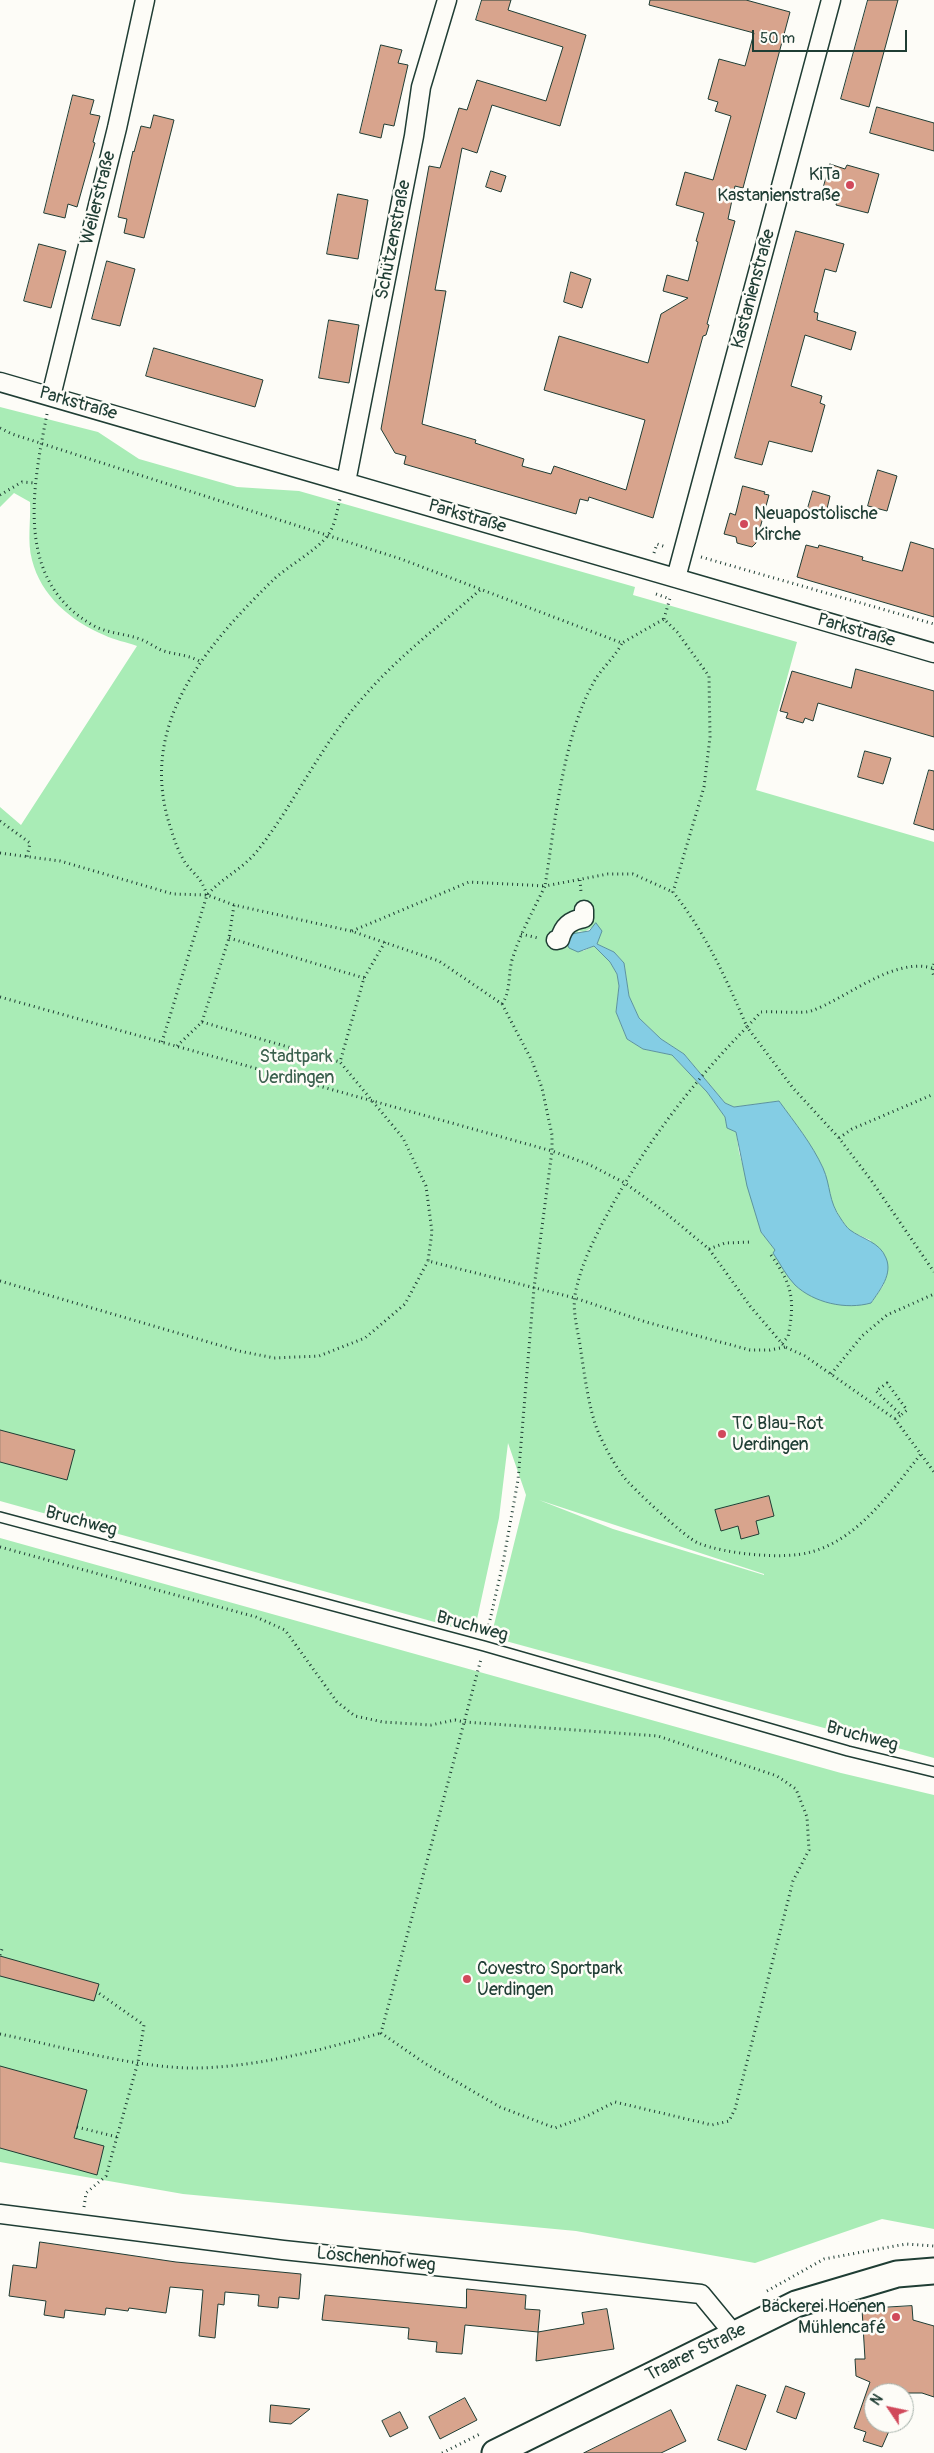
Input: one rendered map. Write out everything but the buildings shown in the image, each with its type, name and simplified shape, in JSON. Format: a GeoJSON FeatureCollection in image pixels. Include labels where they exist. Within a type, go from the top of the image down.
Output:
{"type":"FeatureCollection","features":[{"type":"Feature","properties":{"kind":"street","name":"Weilerstraße"},"geometry":{"type":"LineString","coordinates":[[51,396],[117,128],[145,0]]}},
{"type":"Feature","properties":{"kind":"street","name":"Schützenstraße"},"geometry":{"type":"LineString","coordinates":[[346,482],[414,136],[421,87],[447,0]]}},
{"type":"Feature","properties":{"kind":"street","name":"Kastanienstraße"},"geometry":{"type":"LineString","coordinates":[[676,578],[832,0]]}},
{"type":"Feature","properties":{"kind":"street","name":"Parkstraße"},"geometry":{"type":"LineString","coordinates":[[0,382],[934,653]]}},
{"type":"Feature","properties":{"kind":"street"},"geometry":{"type":"LineString","coordinates":[[556,940],[560,939],[562,930],[569,923],[584,918],[584,910]]}},
{"type":"Feature","properties":{"kind":"street","name":"Löschenhofweg"},"geometry":{"type":"LineString","coordinates":[[0,2214],[284,2250],[701,2294],[734,2334]]}},
{"type":"Feature","properties":{"kind":"street","name":"Traarer Straße"},"geometry":{"type":"LineString","coordinates":[[495,2453],[796,2304],[897,2274],[934,2271]]}},
{"type":"Feature","properties":{"kind":"lane","name":"Bruchweg"},"geometry":{"type":"LineString","coordinates":[[0,1517],[484,1646],[848,1751],[934,1772]]}},
{"type":"Feature","properties":{"kind":"path"},"geometry":{"type":"LineString","coordinates":[[51,396],[36,484],[35,525],[39,562],[48,581],[59,598],[97,627],[138,638],[162,650],[192,657],[201,662]]}},
{"type":"Feature","properties":{"kind":"path"},"geometry":{"type":"LineString","coordinates":[[0,428],[401,559],[622,643]]}},
{"type":"Feature","properties":{"kind":"path"},"geometry":{"type":"LineString","coordinates":[[0,495],[22,482],[36,484]]}},
{"type":"Feature","properties":{"kind":"path"},"geometry":{"type":"LineString","coordinates":[[207,895],[202,880],[185,863],[170,829],[164,802],[162,773],[164,740],[172,711],[201,662],[236,618],[274,579],[328,535],[346,482]]}},
{"type":"Feature","properties":{"kind":"path"},"geometry":{"type":"LineString","coordinates":[[657,544],[934,624]]}},
{"type":"Feature","properties":{"kind":"path"},"geometry":{"type":"LineString","coordinates":[[162,1042],[207,895],[217,884],[238,872],[258,850],[333,735],[366,693],[481,589]]}},
{"type":"Feature","properties":{"kind":"path"},"geometry":{"type":"LineString","coordinates":[[351,932],[469,882],[545,886],[560,788],[580,712],[595,679],[616,655],[622,643],[664,619],[677,632],[709,676],[710,737],[704,787],[673,892],[694,919],[713,951],[747,1027],[793,1088],[839,1138],[871,1180],[934,1272]]}},
{"type":"Feature","properties":{"kind":"path"},"geometry":{"type":"LineString","coordinates":[[0,821],[30,843],[27,857]]}},
{"type":"Feature","properties":{"kind":"path"},"geometry":{"type":"LineString","coordinates":[[0,853],[60,861],[173,894],[207,895],[234,905],[351,932],[439,961],[502,1004],[532,1061],[542,1088],[552,1135],[552,1151],[534,1288],[518,1480],[503,1563],[484,1646],[381,2033]]}},
{"type":"Feature","properties":{"kind":"path"},"geometry":{"type":"LineString","coordinates":[[176,1046],[202,1022],[229,938],[234,905]]}},
{"type":"Feature","properties":{"kind":"path"},"geometry":{"type":"LineString","coordinates":[[229,938],[364,978]]}},
{"type":"Feature","properties":{"kind":"path"},"geometry":{"type":"LineString","coordinates":[[340,1062],[364,978],[385,942]]}},
{"type":"Feature","properties":{"kind":"path"},"geometry":{"type":"LineString","coordinates":[[934,964],[932,968],[934,976]]}},
{"type":"Feature","properties":{"kind":"path"},"geometry":{"type":"LineString","coordinates":[[921,1454],[888,1494],[849,1535],[811,1552],[754,1556],[697,1543],[662,1513],[624,1476],[599,1433],[584,1375],[575,1298],[581,1270],[592,1245],[646,1149],[680,1100],[761,1012],[809,1012],[886,974],[920,965],[932,968]]}},
{"type":"Feature","properties":{"kind":"path"},"geometry":{"type":"LineString","coordinates":[[0,997],[370,1102],[552,1151],[588,1164],[625,1184],[662,1210],[709,1249],[750,1306],[785,1347],[805,1356],[895,1419],[934,1472]]}},
{"type":"Feature","properties":{"kind":"path"},"geometry":{"type":"LineString","coordinates":[[0,1281],[239,1351],[274,1358],[319,1356],[366,1338],[405,1304],[428,1261],[432,1232],[426,1186],[404,1138],[370,1102],[340,1062],[202,1022]]}},
{"type":"Feature","properties":{"kind":"path"},"geometry":{"type":"LineString","coordinates":[[839,1138],[852,1129],[934,1094]]}},
{"type":"Feature","properties":{"kind":"path"},"geometry":{"type":"LineString","coordinates":[[709,1249],[725,1243],[752,1242]]}},
{"type":"Feature","properties":{"kind":"path"},"geometry":{"type":"LineString","coordinates":[[771,1255],[790,1285],[792,1300],[788,1337],[782,1343]]}},
{"type":"Feature","properties":{"kind":"path"},"geometry":{"type":"LineString","coordinates":[[428,1261],[575,1298],[646,1322],[750,1350],[770,1350],[785,1347]]}},
{"type":"Feature","properties":{"kind":"path"},"geometry":{"type":"LineString","coordinates":[[831,1374],[862,1336],[887,1315],[934,1294]]}},
{"type":"Feature","properties":{"kind":"path"},"geometry":{"type":"LineString","coordinates":[[895,1419],[901,1415],[907,1410],[887,1383],[876,1391],[901,1415]]}},
{"type":"Feature","properties":{"kind":"path"},"geometry":{"type":"LineString","coordinates":[[0,1547],[256,1617],[285,1630],[337,1702],[355,1716],[383,1722],[430,1725],[455,1720],[658,1736],[777,1776],[796,1789],[806,1817],[808,1850],[794,1881],[735,2109],[729,2121],[712,2124],[615,2102],[585,2117],[555,2128],[500,2107],[426,2064],[381,2033]]}},
{"type":"Feature","properties":{"kind":"path"},"geometry":{"type":"LineString","coordinates":[[0,1955],[2,1949]]}},
{"type":"Feature","properties":{"kind":"path"},"geometry":{"type":"LineString","coordinates":[[81,2224],[86,2193],[106,2176],[138,2062],[144,2025],[97,1992]]}},
{"type":"Feature","properties":{"kind":"path"},"geometry":{"type":"LineString","coordinates":[[0,2034],[138,2062],[197,2068],[251,2065],[306,2054],[381,2033]]}},
{"type":"Feature","properties":{"kind":"path"},"geometry":{"type":"LineString","coordinates":[[77,2127],[117,2137]]}},
{"type":"Feature","properties":{"kind":"green space","name":"Stadtpark Uerdingen"},"geometry":{"type":"Polygon","coordinates":[[[0,407],[98,432],[139,459],[237,487],[299,491],[635,587],[633,595],[797,642],[756,790],[934,842],[934,1758],[491,1637],[526,1495],[508,1443],[499,1518],[474,1633],[0,1501],[0,807],[21,825],[137,646],[92,629],[69,615],[59,606],[42,585],[32,560],[29,538],[30,502],[14,493],[0,507],[0,407]],[[595,926],[584,932],[578,931],[583,951],[594,946],[610,962],[617,974],[619,986],[616,1012],[627,1039],[643,1049],[672,1055],[707,1092],[725,1117],[727,1128],[736,1131],[739,1152],[761,1232],[776,1251],[773,1253],[871,1303],[883,1286],[887,1273],[870,1240],[850,1231],[840,1218],[831,1202],[824,1170],[807,1140],[779,1101],[734,1107],[725,1103],[684,1054],[661,1039],[639,1018],[629,996],[624,963],[614,952],[597,944],[601,931],[595,926]],[[539,1500],[613,1529],[764,1575],[764,1574],[539,1500]]]}},
{"type":"Feature","properties":{"kind":"green space","name":"Covestro Sportpark Uerdingen"},"geometry":{"type":"Polygon","coordinates":[[[0,1538],[841,1773],[934,1795],[934,2229],[882,2219],[755,2263],[576,2231],[183,2194],[0,2162],[0,1538]]]}},
{"type":"Feature","properties":{"kind":"water"},"geometry":{"type":"Polygon","coordinates":[[[596,923],[602,931],[597,944],[614,952],[624,963],[629,996],[639,1018],[661,1039],[684,1054],[725,1103],[734,1107],[779,1101],[814,1150],[826,1175],[834,1206],[846,1226],[880,1248],[886,1258],[888,1264],[887,1276],[871,1303],[851,1306],[821,1300],[803,1291],[789,1278],[773,1253],[775,1250],[761,1232],[747,1186],[736,1132],[727,1128],[725,1117],[707,1092],[672,1055],[643,1049],[627,1039],[616,1012],[619,986],[617,974],[610,962],[594,946],[578,952],[569,948],[566,941],[571,934],[589,931],[596,923]]]}},
{"type":"Feature","properties":{"kind":"place","name":"KiTa Kastanienstraße"},"geometry":{"type":"Point","coordinates":[850,185]}},
{"type":"Feature","properties":{"kind":"place","name":"Neuapostolische Kirche"},"geometry":{"type":"Point","coordinates":[744,524]}},
{"type":"Feature","properties":{"kind":"place","name":"TC Blau-Rot Uerdingen"},"geometry":{"type":"Point","coordinates":[722,1434]}},
{"type":"Feature","properties":{"kind":"place","name":"Covestro Sportpark Uerdingen"},"geometry":{"type":"Point","coordinates":[467,1979]}},
{"type":"Feature","properties":{"kind":"place","name":"Bäckerei Hoenen Mühlencafé"},"geometry":{"type":"Point","coordinates":[896,2317]}}]}
